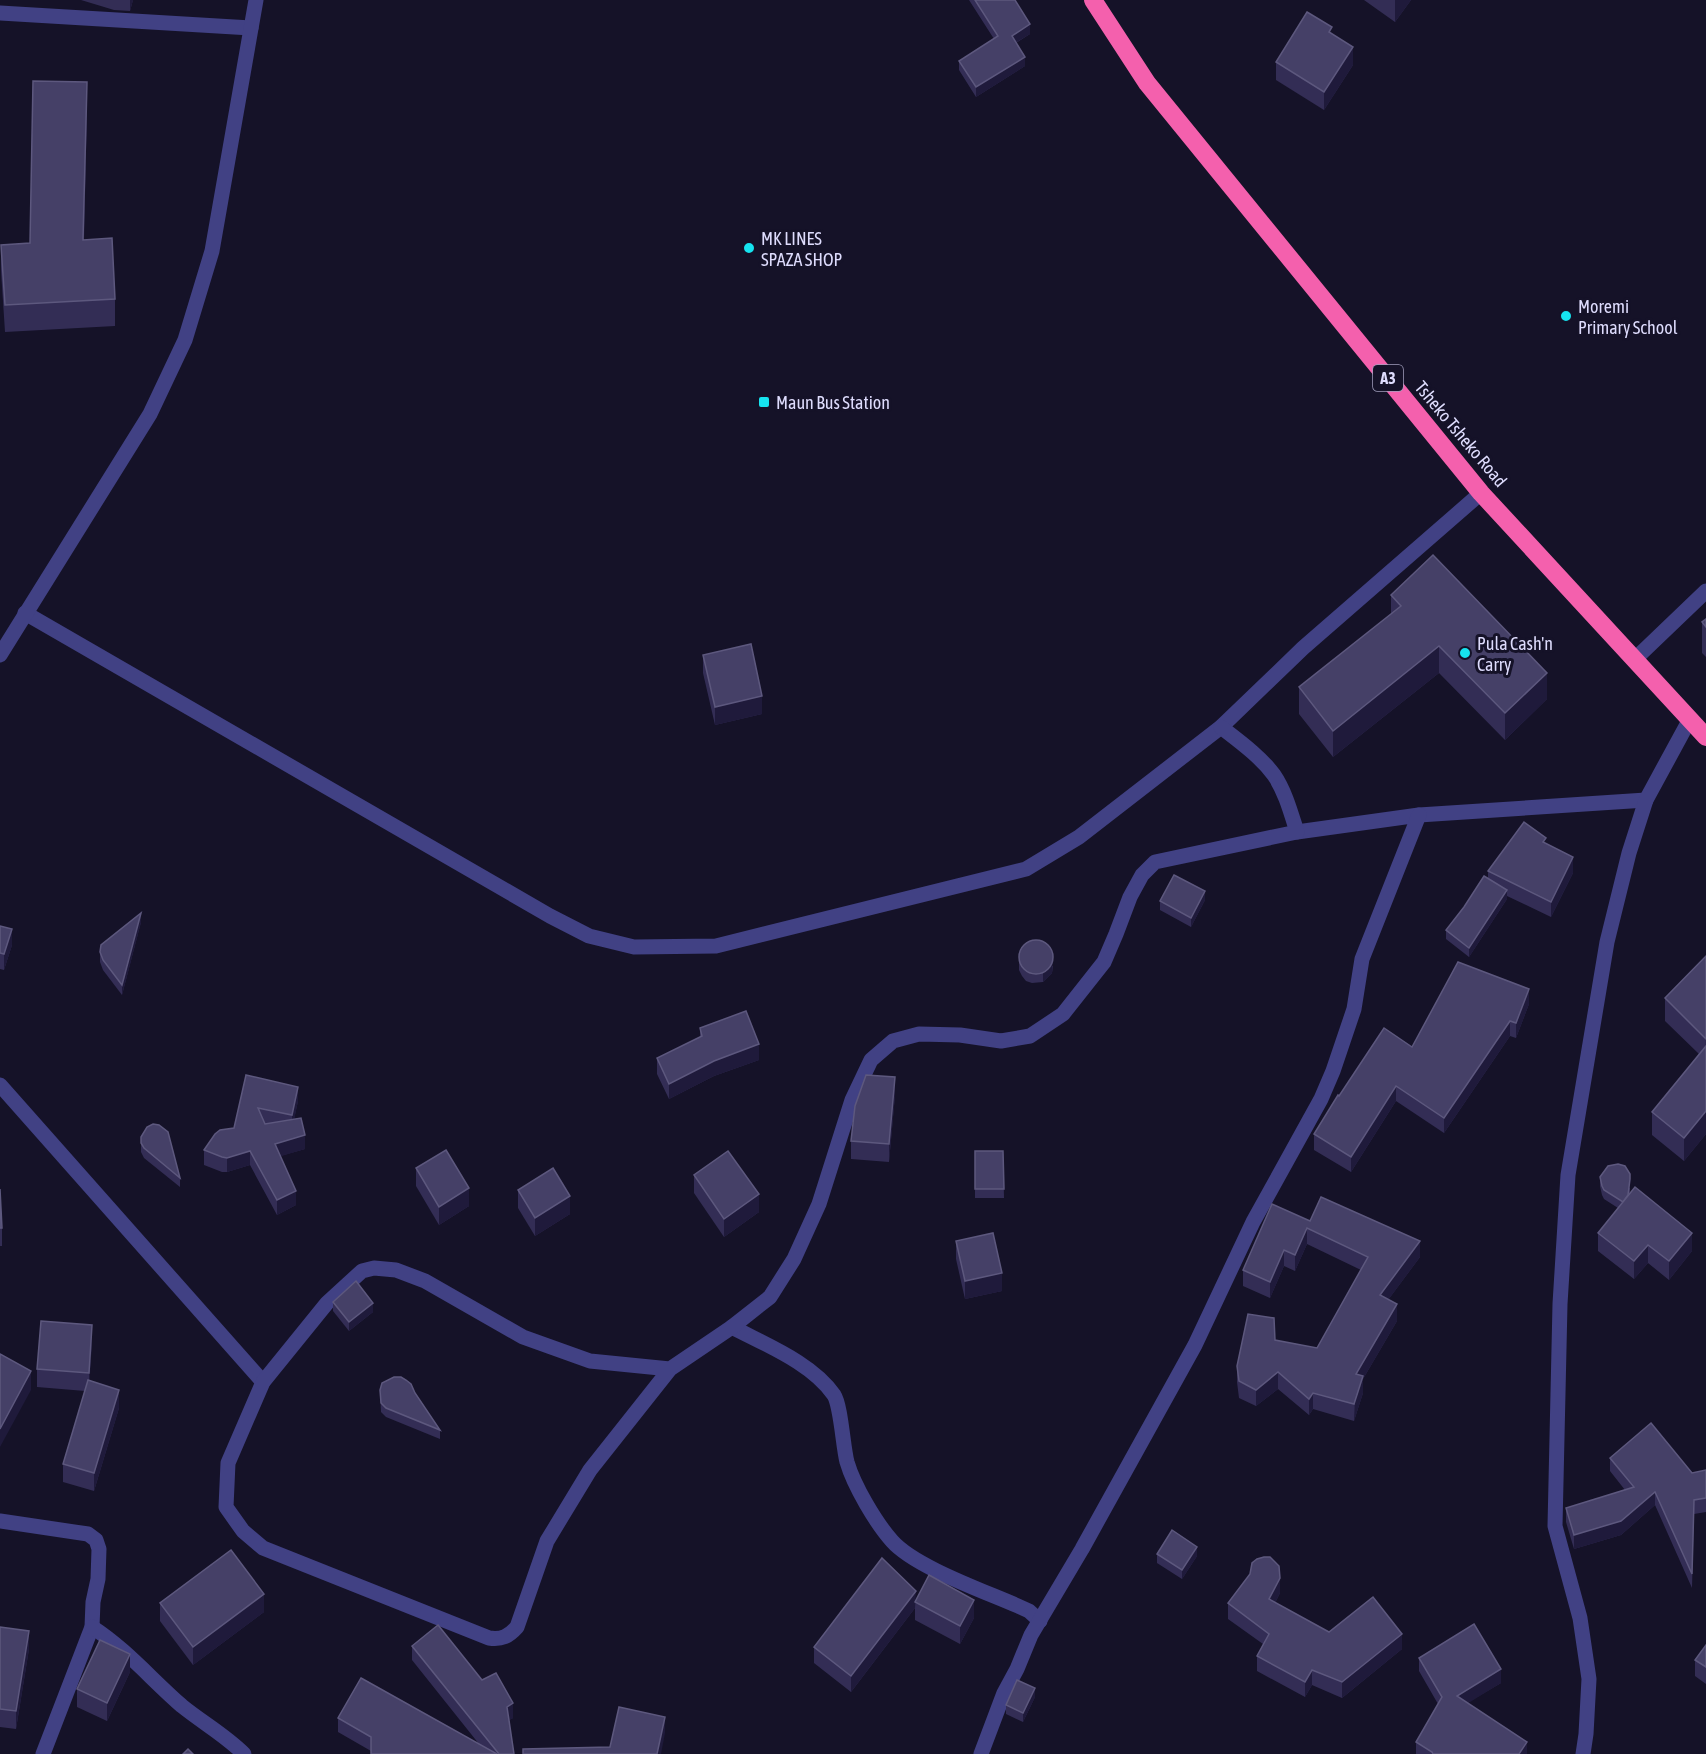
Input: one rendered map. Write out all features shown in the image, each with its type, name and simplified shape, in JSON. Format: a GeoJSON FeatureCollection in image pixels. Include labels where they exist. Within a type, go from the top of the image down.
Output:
{"type":"FeatureCollection","features":[{"type":"Feature","properties":{"kind":"highway","name":"Tsheko Tsheko Road"},"geometry":{"type":"LineString","coordinates":[[1093,0],[1147,82],[1481,493],[1706,737]]}},
{"type":"Feature","properties":{"kind":"street"},"geometry":{"type":"LineString","coordinates":[[0,655],[150,414],[185,340],[212,251],[256,0]]}},
{"type":"Feature","properties":{"kind":"street"},"geometry":{"type":"LineString","coordinates":[[0,13],[251,28]]}},
{"type":"Feature","properties":{"kind":"street"},"geometry":{"type":"LineString","coordinates":[[25,613],[550,916],[589,936],[634,947],[716,946],[1026,869],[1079,837],[1221,727],[1304,648],[1481,493]]}},
{"type":"Feature","properties":{"kind":"street"},"geometry":{"type":"LineString","coordinates":[[1634,660],[1706,591]]}},
{"type":"Feature","properties":{"kind":"street"},"geometry":{"type":"LineString","coordinates":[[1583,1754],[1589,1679],[1580,1618],[1555,1526],[1560,1304],[1568,1175],[1607,942],[1629,853],[1646,800],[1690,719]]}},
{"type":"Feature","properties":{"kind":"street"},"geometry":{"type":"LineString","coordinates":[[1221,727],[1251,751],[1274,775],[1287,802],[1297,832]]}},
{"type":"Feature","properties":{"kind":"street"},"geometry":{"type":"LineString","coordinates":[[670,1369],[590,1360],[523,1336],[425,1281],[396,1270],[374,1268],[362,1270],[327,1303],[263,1382],[228,1463],[226,1507],[243,1531],[263,1548],[489,1638],[503,1638],[517,1627],[547,1541],[590,1470],[670,1369],[732,1327],[770,1297],[794,1259],[819,1204],[852,1100],[871,1060],[893,1041],[920,1034],[960,1035],[1001,1041],[1030,1036],[1064,1014],[1104,962],[1130,897],[1142,875],[1155,862],[1297,832],[1419,815],[1646,800]]}},
{"type":"Feature","properties":{"kind":"street"},"geometry":{"type":"LineString","coordinates":[[981,1754],[1004,1693],[1031,1635],[1082,1549],[1195,1345],[1253,1222],[1321,1099],[1354,1009],[1362,959],[1419,815]]}},
{"type":"Feature","properties":{"kind":"street"},"geometry":{"type":"LineString","coordinates":[[0,1085],[263,1382]]}},
{"type":"Feature","properties":{"kind":"street"},"geometry":{"type":"LineString","coordinates":[[732,1327],[793,1359],[816,1374],[835,1397],[848,1463],[864,1501],[893,1542],[916,1560],[1029,1611],[1040,1621]]}},
{"type":"Feature","properties":{"kind":"street"},"geometry":{"type":"LineString","coordinates":[[0,1521],[88,1534],[96,1540],[99,1549],[92,1627],[43,1754]]}},
{"type":"Feature","properties":{"kind":"street"},"geometry":{"type":"LineString","coordinates":[[92,1627],[112,1640],[183,1706],[231,1741],[244,1754]]}},
{"type":"Feature","properties":{"kind":"building"},"geometry":{"type":"Polygon","coordinates":[[[975,0],[1015,0],[1030,24],[1012,36],[1025,57],[976,87],[959,61],[998,36],[975,0]]]}},
{"type":"Feature","properties":{"kind":"building"},"geometry":{"type":"Polygon","coordinates":[[[1307,12],[1332,27],[1329,32],[1353,47],[1324,92],[1276,62],[1307,12]]]}},
{"type":"Feature","properties":{"kind":"building"},"geometry":{"type":"Polygon","coordinates":[[[33,81],[87,82],[83,240],[112,238],[115,299],[5,305],[1,245],[30,243],[33,81]]]}},
{"type":"Feature","properties":{"kind":"building"},"geometry":{"type":"Polygon","coordinates":[[[1433,555],[1547,673],[1505,713],[1439,646],[1333,731],[1299,687],[1401,606],[1391,595],[1433,555]]]}},
{"type":"Feature","properties":{"kind":"building"},"geometry":{"type":"Polygon","coordinates":[[[751,644],[762,696],[715,707],[703,655],[751,644]]]}},
{"type":"Feature","properties":{"kind":"building"},"geometry":{"type":"Polygon","coordinates":[[[1524,822],[1546,838],[1543,842],[1573,857],[1551,902],[1488,871],[1524,822]]]}},
{"type":"Feature","properties":{"kind":"building"},"geometry":{"type":"Polygon","coordinates":[[[1174,875],[1205,891],[1191,918],[1160,901],[1174,875]]]}},
{"type":"Feature","properties":{"kind":"building"},"geometry":{"type":"Polygon","coordinates":[[[1484,876],[1507,890],[1469,948],[1446,930],[1484,876]]]}},
{"type":"Feature","properties":{"kind":"building"},"geometry":{"type":"Polygon","coordinates":[[[141,913],[122,985],[103,960],[100,952],[101,945],[141,913]]]}},
{"type":"Feature","properties":{"kind":"building"},"geometry":{"type":"Polygon","coordinates":[[[0,926],[12,929],[4,954],[0,953],[0,926]]]}},
{"type":"Feature","properties":{"kind":"building"},"geometry":{"type":"Polygon","coordinates":[[[1036,940],[1048,945],[1053,957],[1048,969],[1036,974],[1024,969],[1019,957],[1024,945],[1036,940]]]}},
{"type":"Feature","properties":{"kind":"building"},"geometry":{"type":"Polygon","coordinates":[[[1706,956],[1706,1039],[1665,998],[1706,956]]]}},
{"type":"Feature","properties":{"kind":"building"},"geometry":{"type":"Polygon","coordinates":[[[1458,962],[1529,989],[1516,1023],[1510,1021],[1444,1118],[1396,1086],[1351,1157],[1314,1134],[1384,1028],[1412,1047],[1458,962]]]}},
{"type":"Feature","properties":{"kind":"building"},"geometry":{"type":"Polygon","coordinates":[[[746,1011],[759,1044],[714,1061],[669,1084],[657,1058],[702,1036],[700,1028],[746,1011]]]}},
{"type":"Feature","properties":{"kind":"building"},"geometry":{"type":"Polygon","coordinates":[[[1706,1046],[1706,1111],[1684,1138],[1652,1112],[1706,1046]]]}},
{"type":"Feature","properties":{"kind":"building"},"geometry":{"type":"Polygon","coordinates":[[[246,1075],[298,1087],[292,1115],[258,1108],[265,1124],[301,1118],[305,1135],[275,1144],[296,1191],[277,1200],[250,1151],[227,1158],[204,1150],[220,1130],[234,1128],[246,1075]]]}},
{"type":"Feature","properties":{"kind":"building"},"geometry":{"type":"Polygon","coordinates":[[[866,1075],[895,1077],[889,1144],[851,1141],[855,1106],[866,1075]]]}},
{"type":"Feature","properties":{"kind":"building"},"geometry":{"type":"Polygon","coordinates":[[[153,1124],[159,1125],[168,1132],[180,1178],[141,1143],[141,1137],[147,1127],[153,1124]]]}},
{"type":"Feature","properties":{"kind":"building"},"geometry":{"type":"Polygon","coordinates":[[[446,1150],[469,1188],[439,1207],[416,1168],[446,1150]]]}},
{"type":"Feature","properties":{"kind":"building"},"geometry":{"type":"Polygon","coordinates":[[[728,1151],[759,1194],[724,1219],[694,1175],[728,1151]]]}},
{"type":"Feature","properties":{"kind":"building"},"geometry":{"type":"Polygon","coordinates":[[[975,1151],[1003,1151],[1004,1189],[975,1189],[975,1151]]]}},
{"type":"Feature","properties":{"kind":"building"},"geometry":{"type":"Polygon","coordinates":[[[1618,1164],[1625,1166],[1630,1174],[1628,1195],[1623,1202],[1604,1190],[1600,1177],[1608,1166],[1618,1164]]]}},
{"type":"Feature","properties":{"kind":"building"},"geometry":{"type":"Polygon","coordinates":[[[553,1168],[570,1196],[535,1218],[518,1190],[553,1168]]]}},
{"type":"Feature","properties":{"kind":"building"},"geometry":{"type":"Polygon","coordinates":[[[1635,1187],[1692,1233],[1669,1261],[1648,1245],[1634,1261],[1598,1233],[1635,1187]]]}},
{"type":"Feature","properties":{"kind":"building"},"geometry":{"type":"Polygon","coordinates":[[[0,1189],[2,1228],[0,1228],[0,1189]]]}},
{"type":"Feature","properties":{"kind":"building"},"geometry":{"type":"Polygon","coordinates":[[[1321,1197],[1420,1241],[1380,1295],[1397,1304],[1356,1374],[1363,1376],[1354,1404],[1313,1393],[1309,1399],[1278,1372],[1256,1390],[1239,1381],[1237,1366],[1248,1314],[1274,1318],[1275,1340],[1317,1348],[1368,1257],[1307,1228],[1295,1255],[1284,1250],[1270,1282],[1243,1270],[1272,1204],[1310,1221],[1321,1197]]]}},
{"type":"Feature","properties":{"kind":"building"},"geometry":{"type":"Polygon","coordinates":[[[993,1233],[1002,1273],[965,1281],[956,1241],[993,1233]]]}},
{"type":"Feature","properties":{"kind":"building"},"geometry":{"type":"Polygon","coordinates":[[[356,1281],[373,1303],[349,1322],[333,1302],[356,1281]]]}},
{"type":"Feature","properties":{"kind":"building"},"geometry":{"type":"Polygon","coordinates":[[[41,1321],[92,1325],[89,1373],[37,1369],[41,1321]]]}},
{"type":"Feature","properties":{"kind":"building"},"geometry":{"type":"Polygon","coordinates":[[[0,1354],[31,1371],[0,1429],[0,1354]]]}},
{"type":"Feature","properties":{"kind":"building"},"geometry":{"type":"Polygon","coordinates":[[[394,1377],[401,1377],[411,1384],[440,1430],[386,1408],[381,1403],[382,1383],[394,1377]]]}},
{"type":"Feature","properties":{"kind":"building"},"geometry":{"type":"Polygon","coordinates":[[[88,1380],[119,1390],[94,1473],[63,1464],[88,1380]]]}},
{"type":"Feature","properties":{"kind":"building"},"geometry":{"type":"Polygon","coordinates":[[[1651,1423],[1692,1473],[1706,1470],[1706,1498],[1694,1500],[1692,1574],[1655,1492],[1621,1521],[1574,1535],[1566,1508],[1634,1487],[1610,1458],[1651,1423]]]}},
{"type":"Feature","properties":{"kind":"building"},"geometry":{"type":"Polygon","coordinates":[[[1172,1530],[1197,1547],[1182,1570],[1157,1554],[1172,1530]]]}},
{"type":"Feature","properties":{"kind":"building"},"geometry":{"type":"Polygon","coordinates":[[[231,1550],[264,1594],[193,1647],[160,1603],[231,1550]]]}},
{"type":"Feature","properties":{"kind":"building"},"geometry":{"type":"Polygon","coordinates":[[[1264,1557],[1270,1557],[1279,1566],[1280,1578],[1269,1599],[1329,1632],[1373,1597],[1402,1634],[1342,1682],[1312,1670],[1305,1682],[1257,1656],[1269,1634],[1228,1603],[1250,1574],[1252,1563],[1264,1557]]]}},
{"type":"Feature","properties":{"kind":"building"},"geometry":{"type":"Polygon","coordinates":[[[882,1558],[916,1591],[851,1676],[814,1647],[882,1558]]]}},
{"type":"Feature","properties":{"kind":"building"},"geometry":{"type":"Polygon","coordinates":[[[929,1575],[974,1600],[960,1626],[915,1602],[929,1575]]]}},
{"type":"Feature","properties":{"kind":"building"},"geometry":{"type":"Polygon","coordinates":[[[1474,1624],[1501,1669],[1457,1696],[1527,1742],[1519,1754],[1433,1754],[1416,1742],[1442,1697],[1419,1658],[1474,1624]]]}},
{"type":"Feature","properties":{"kind":"building"},"geometry":{"type":"Polygon","coordinates":[[[438,1625],[482,1680],[496,1673],[513,1703],[507,1707],[514,1754],[499,1754],[412,1646],[438,1625]]]}},
{"type":"Feature","properties":{"kind":"building"},"geometry":{"type":"Polygon","coordinates":[[[0,1627],[29,1631],[16,1711],[0,1709],[0,1627]]]}},
{"type":"Feature","properties":{"kind":"building"},"geometry":{"type":"Polygon","coordinates":[[[100,1640],[130,1654],[107,1703],[77,1689],[100,1640]]]}},
{"type":"Feature","properties":{"kind":"building"},"geometry":{"type":"Polygon","coordinates":[[[1706,1645],[1706,1667],[1695,1660],[1706,1645]]]}},
{"type":"Feature","properties":{"kind":"building"},"geometry":{"type":"Polygon","coordinates":[[[361,1678],[497,1754],[371,1754],[371,1737],[338,1718],[361,1678]]]}},
{"type":"Feature","properties":{"kind":"building"},"geometry":{"type":"Polygon","coordinates":[[[1017,1680],[1035,1688],[1023,1713],[1006,1705],[1017,1680]]]}},
{"type":"Feature","properties":{"kind":"building"},"geometry":{"type":"Polygon","coordinates":[[[619,1707],[665,1717],[657,1754],[523,1754],[523,1749],[610,1747],[619,1707]]]}},
{"type":"Feature","properties":{"kind":"building"},"geometry":{"type":"Polygon","coordinates":[[[188,1749],[193,1754],[183,1754],[188,1749]]]}},
{"type":"Feature","properties":{"kind":"place","name":"MK LINES SPAZA SHOP"},"geometry":{"type":"Point","coordinates":[749,248]}},
{"type":"Feature","properties":{"kind":"place","name":"Moremi Primary School"},"geometry":{"type":"Point","coordinates":[1566,316]}},
{"type":"Feature","properties":{"kind":"place","name":"Maun Bus Station"},"geometry":{"type":"Point","coordinates":[764,402]}},
{"type":"Feature","properties":{"kind":"place","name":"Pula Cash'n Carry"},"geometry":{"type":"Point","coordinates":[1465,653]}}]}
